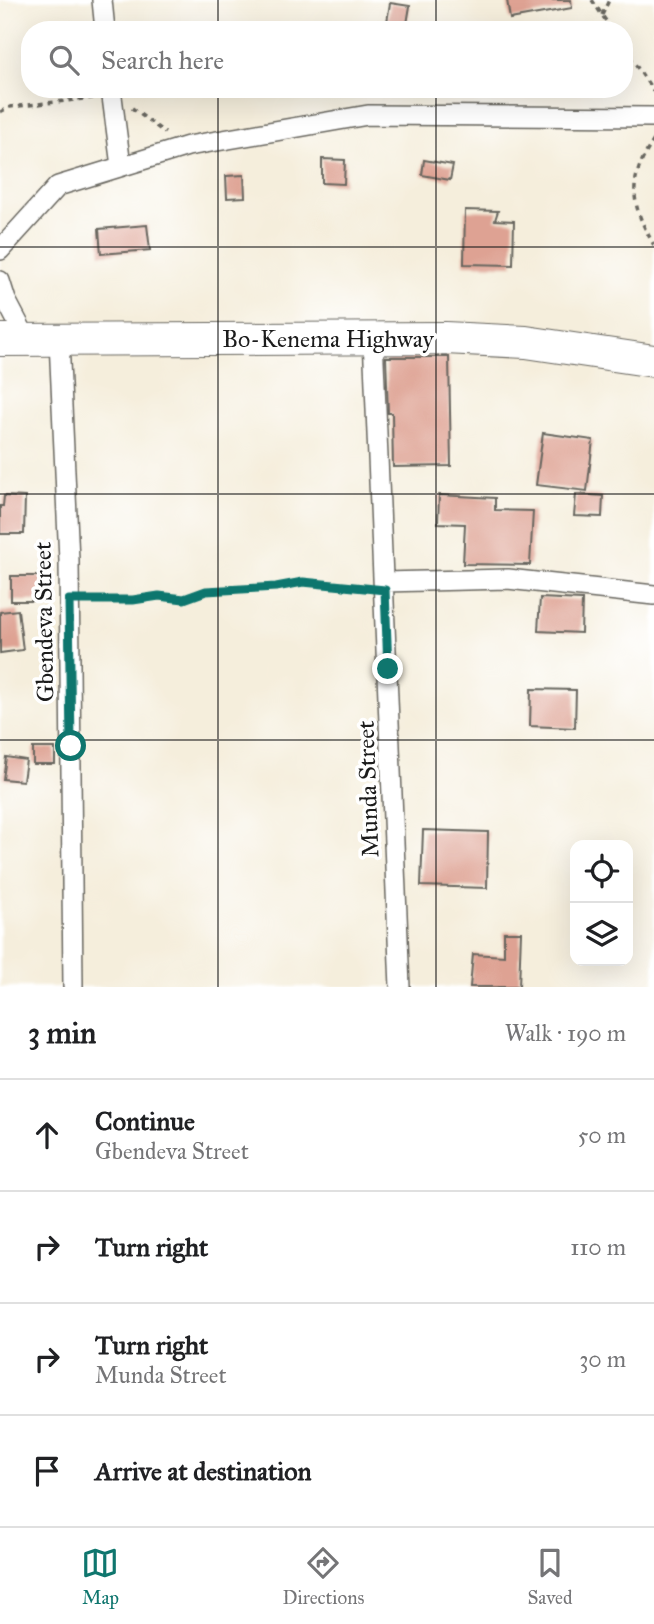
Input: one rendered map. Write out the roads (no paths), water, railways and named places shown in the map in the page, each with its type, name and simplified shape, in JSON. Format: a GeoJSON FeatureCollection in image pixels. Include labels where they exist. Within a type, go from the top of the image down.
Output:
{"type":"FeatureCollection","features":[{"type":"Feature","properties":{"kind":"highway","name":"Bo-Kenema Highway"},"geometry":{"type":"LineString","coordinates":[[13,340],[373,337],[526,342],[654,361]]}},
{"type":"Feature","properties":{"kind":"street"},"geometry":{"type":"LineString","coordinates":[[102,0],[104,21]]}},
{"type":"Feature","properties":{"kind":"street"},"geometry":{"type":"LineString","coordinates":[[112,98],[121,166]]}},
{"type":"Feature","properties":{"kind":"street"},"geometry":{"type":"LineString","coordinates":[[0,250],[58,186],[188,146],[368,115],[654,117]]}},
{"type":"Feature","properties":{"kind":"street"},"geometry":{"type":"LineString","coordinates":[[0,281],[13,340]]}},
{"type":"Feature","properties":{"kind":"street","name":"Munda Street"},"geometry":{"type":"LineString","coordinates":[[373,337],[400,987]]}},
{"type":"Feature","properties":{"kind":"street","name":"Gbendeva Street"},"geometry":{"type":"LineString","coordinates":[[59,340],[69,600],[72,987]]}},
{"type":"Feature","properties":{"kind":"street"},"geometry":{"type":"LineString","coordinates":[[385,586],[509,579],[654,595]]}}]}
